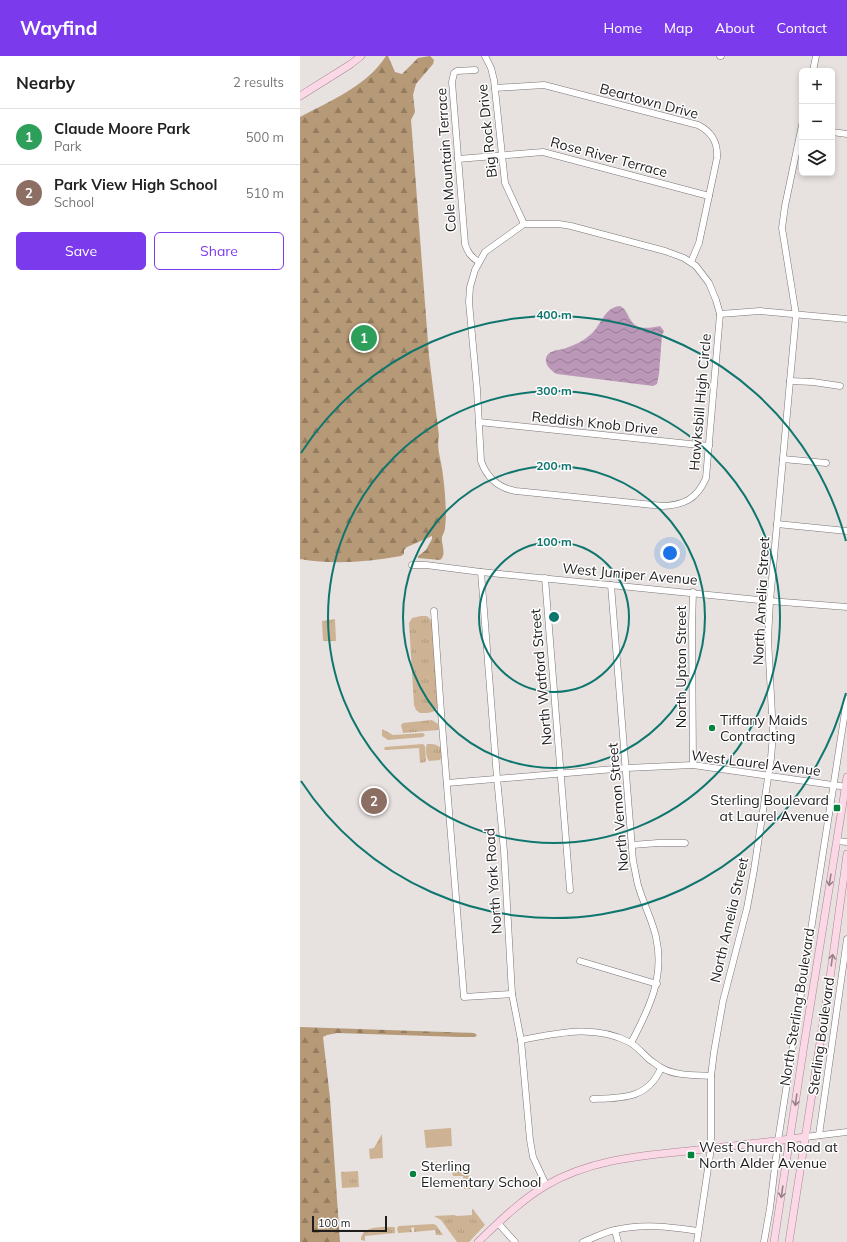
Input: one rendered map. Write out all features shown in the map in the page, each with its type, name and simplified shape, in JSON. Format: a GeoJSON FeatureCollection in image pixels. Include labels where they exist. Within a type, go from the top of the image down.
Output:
{"type":"FeatureCollection","features":[{"type":"Feature","properties":{"kind":"main road"},"geometry":{"type":"LineString","coordinates":[[300,96],[362,56]]}},
{"type":"Feature","properties":{"kind":"main road","name":"North Sterling Boulevard"},"geometry":{"type":"LineString","coordinates":[[774,1242],[847,777]]}},
{"type":"Feature","properties":{"kind":"main road","name":"North Sterling Boulevard"},"geometry":{"type":"LineString","coordinates":[[789,1242],[832,963],[847,854]]}},
{"type":"Feature","properties":{"kind":"main road"},"geometry":{"type":"LineString","coordinates":[[478,1242],[527,1198],[546,1185],[594,1164],[628,1158],[805,1137]]}},
{"type":"Feature","properties":{"kind":"street","name":"Big Rock Drive"},"geometry":{"type":"LineString","coordinates":[[485,56],[491,68],[495,88],[505,184],[524,224]]}},
{"type":"Feature","properties":{"kind":"street"},"geometry":{"type":"LineString","coordinates":[[814,68],[816,56]]}},
{"type":"Feature","properties":{"kind":"street","name":"Cole Mountain Terrace"},"geometry":{"type":"LineString","coordinates":[[475,70],[457,71],[452,77],[465,244],[467,252],[470,256],[479,262]]}},
{"type":"Feature","properties":{"kind":"street","name":"Beartown Drive"},"geometry":{"type":"LineString","coordinates":[[495,88],[544,85],[698,125],[704,128],[713,136],[718,150],[699,243],[691,262]]}},
{"type":"Feature","properties":{"kind":"street"},"geometry":{"type":"LineString","coordinates":[[835,132],[847,134]]}},
{"type":"Feature","properties":{"kind":"street","name":"North Amelia Street"},"geometry":{"type":"LineString","coordinates":[[697,1242],[711,1148],[711,1076],[723,1001],[748,900],[769,775],[773,734],[768,639],[770,601],[796,315],[782,228],[799,140]]}},
{"type":"Feature","properties":{"kind":"street","name":"Rose River Terrace"},"geometry":{"type":"LineString","coordinates":[[458,158],[543,152],[709,196]]}},
{"type":"Feature","properties":{"kind":"street","name":"Hawksbill High Circle"},"geometry":{"type":"LineString","coordinates":[[524,224],[559,224],[571,226],[676,254],[691,262],[709,283],[720,314],[706,478],[694,497],[673,506],[662,506],[516,492],[494,483],[484,468],[481,461],[469,293],[471,280],[485,252],[524,224]]}},
{"type":"Feature","properties":{"kind":"street"},"geometry":{"type":"LineString","coordinates":[[720,314],[760,311],[847,319]]}},
{"type":"Feature","properties":{"kind":"street"},"geometry":{"type":"LineString","coordinates":[[790,382],[813,382],[840,386]]}},
{"type":"Feature","properties":{"kind":"street","name":"Reddish Knob Drive"},"geometry":{"type":"LineString","coordinates":[[479,422],[709,446]]}},
{"type":"Feature","properties":{"kind":"street"},"geometry":{"type":"LineString","coordinates":[[783,459],[826,463]]}},
{"type":"Feature","properties":{"kind":"street"},"geometry":{"type":"LineString","coordinates":[[777,524],[847,531]]}},
{"type":"Feature","properties":{"kind":"street","name":"West Juniper Avenue"},"geometry":{"type":"LineString","coordinates":[[412,564],[426,564],[481,572],[693,592],[770,601],[847,607]]}},
{"type":"Feature","properties":{"kind":"street","name":"North York Road"},"geometry":{"type":"LineString","coordinates":[[481,572],[504,851],[512,994],[521,1040],[530,1140],[533,1157],[546,1185]]}},
{"type":"Feature","properties":{"kind":"street","name":"North Watford Street"},"geometry":{"type":"LineString","coordinates":[[545,578],[570,890]]}},
{"type":"Feature","properties":{"kind":"street","name":"North Vernon Street"},"geometry":{"type":"LineString","coordinates":[[611,585],[633,861],[638,885],[656,938],[659,958],[657,984],[648,1010],[631,1043]]}},
{"type":"Feature","properties":{"kind":"street","name":"North Upton Street"},"geometry":{"type":"LineString","coordinates":[[693,592],[694,766]]}},
{"type":"Feature","properties":{"kind":"street"},"geometry":{"type":"LineString","coordinates":[[434,611],[464,997],[512,994]]}},
{"type":"Feature","properties":{"kind":"street","name":"Sterling Boulevard"},"geometry":{"type":"LineString","coordinates":[[764,1242],[770,1208],[778,1141],[847,699]]}},
{"type":"Feature","properties":{"kind":"street","name":"West Laurel Avenue"},"geometry":{"type":"LineString","coordinates":[[447,783],[626,768],[694,766],[769,775],[846,787]]}},
{"type":"Feature","properties":{"kind":"street"},"geometry":{"type":"LineString","coordinates":[[837,841],[847,842]]}},
{"type":"Feature","properties":{"kind":"street"},"geometry":{"type":"LineString","coordinates":[[632,845],[685,843]]}},
{"type":"Feature","properties":{"kind":"street","name":"Sterling Boulevard"},"geometry":{"type":"LineString","coordinates":[[819,1135],[847,939]]}},
{"type":"Feature","properties":{"kind":"street"},"geometry":{"type":"LineString","coordinates":[[580,961],[657,984]]}},
{"type":"Feature","properties":{"kind":"street"},"geometry":{"type":"LineString","coordinates":[[521,1040],[576,1031],[588,1031],[616,1036],[631,1043],[660,1068],[688,1074],[711,1076]]}},
{"type":"Feature","properties":{"kind":"street"},"geometry":{"type":"LineString","coordinates":[[593,1099],[623,1097],[638,1094],[648,1087],[657,1076],[660,1068]]}},
{"type":"Feature","properties":{"kind":"street"},"geometry":{"type":"LineString","coordinates":[[805,1137],[847,1132]]}},
{"type":"Feature","properties":{"kind":"street"},"geometry":{"type":"LineString","coordinates":[[498,1223],[515,1242]]}},
{"type":"Feature","properties":{"kind":"street"},"geometry":{"type":"LineString","coordinates":[[583,1242],[614,1230],[636,1227],[664,1226],[698,1231]]}},
{"type":"Feature","properties":{"kind":"street"},"geometry":{"type":"LineString","coordinates":[[614,1230],[618,1242]]}},
{"type":"Feature","properties":{"kind":"green space"},"geometry":{"type":"Polygon","coordinates":[[[386,56],[388,56],[395,72],[402,74],[418,58],[430,56],[434,60],[433,64],[416,84],[413,95],[415,112],[411,120],[429,356],[445,495],[446,522],[442,537],[443,555],[440,560],[418,558],[418,556],[426,550],[432,536],[407,547],[404,550],[404,554],[401,556],[350,562],[312,561],[300,559],[300,117],[347,92],[369,76],[386,56]]]}},
{"type":"Feature","properties":{"kind":"green space"},"geometry":{"type":"Polygon","coordinates":[[[427,616],[432,621],[438,707],[434,711],[428,713],[420,713],[416,710],[414,705],[409,623],[412,618],[427,616]]]}},
{"type":"Feature","properties":{"kind":"green space"},"geometry":{"type":"Polygon","coordinates":[[[335,619],[336,641],[323,641],[322,621],[335,619]]]}},
{"type":"Feature","properties":{"kind":"green space"},"geometry":{"type":"Polygon","coordinates":[[[432,720],[438,724],[438,730],[403,733],[401,725],[403,723],[432,720]]]}},
{"type":"Feature","properties":{"kind":"green space"},"geometry":{"type":"Polygon","coordinates":[[[382,729],[393,735],[423,733],[425,735],[423,737],[388,740],[382,736],[382,729]]]}},
{"type":"Feature","properties":{"kind":"green space"},"geometry":{"type":"Polygon","coordinates":[[[423,744],[425,746],[426,760],[425,762],[420,763],[419,748],[384,749],[385,747],[423,744]]]}},
{"type":"Feature","properties":{"kind":"green space"},"geometry":{"type":"Polygon","coordinates":[[[427,744],[435,744],[440,747],[442,756],[440,760],[429,761],[426,753],[427,744]]]}},
{"type":"Feature","properties":{"kind":"green space"},"geometry":{"type":"Polygon","coordinates":[[[300,1027],[474,1033],[477,1035],[475,1037],[460,1037],[337,1033],[323,1037],[330,1098],[340,1242],[300,1242],[300,1027]]]}},
{"type":"Feature","properties":{"kind":"green space"},"geometry":{"type":"Polygon","coordinates":[[[451,1128],[452,1146],[426,1148],[424,1130],[451,1128]]]}},
{"type":"Feature","properties":{"kind":"green space"},"geometry":{"type":"Polygon","coordinates":[[[382,1134],[383,1158],[370,1159],[369,1149],[374,1148],[382,1134]]]}},
{"type":"Feature","properties":{"kind":"green space"},"geometry":{"type":"Polygon","coordinates":[[[452,1170],[468,1170],[471,1189],[464,1189],[463,1176],[453,1176],[452,1170]]]}},
{"type":"Feature","properties":{"kind":"green space"},"geometry":{"type":"Polygon","coordinates":[[[358,1171],[359,1187],[342,1188],[341,1172],[358,1171]]]}},
{"type":"Feature","properties":{"kind":"green space"},"geometry":{"type":"Polygon","coordinates":[[[472,1209],[485,1225],[469,1242],[457,1242],[441,1220],[434,1216],[472,1215],[472,1209]]]}},
{"type":"Feature","properties":{"kind":"green space"},"geometry":{"type":"Polygon","coordinates":[[[436,1225],[443,1235],[436,1235],[435,1230],[414,1232],[414,1227],[411,1228],[412,1232],[398,1233],[397,1228],[399,1226],[436,1225]]]}},
{"type":"Feature","properties":{"kind":"green space"},"geometry":{"type":"Polygon","coordinates":[[[394,1227],[395,1233],[365,1236],[365,1241],[361,1240],[362,1235],[369,1229],[394,1227]]]}},
{"type":"Feature","properties":{"kind":"water"},"geometry":{"type":"Polygon","coordinates":[[[620,306],[625,310],[633,323],[639,327],[660,326],[664,331],[662,335],[657,384],[653,386],[557,374],[551,370],[547,364],[546,358],[551,352],[564,349],[585,339],[594,331],[606,313],[614,307],[620,306]]]}},
{"type":"Feature","properties":{"kind":"place","name":"Claude Moore Park"},"geometry":{"type":"Point","coordinates":[364,338]}},
{"type":"Feature","properties":{"kind":"place","name":"Tiffany Maids Contracting"},"geometry":{"type":"Point","coordinates":[712,728]}},
{"type":"Feature","properties":{"kind":"place","name":"Park View High School"},"geometry":{"type":"Point","coordinates":[374,801]}},
{"type":"Feature","properties":{"kind":"place","name":"Sterling Boulevard at Laurel Avenue"},"geometry":{"type":"Point","coordinates":[837,808]}},
{"type":"Feature","properties":{"kind":"place","name":"West Church Road at North Alder Avenue"},"geometry":{"type":"Point","coordinates":[691,1155]}},
{"type":"Feature","properties":{"kind":"place","name":"Sterling Elementary School"},"geometry":{"type":"Point","coordinates":[413,1174]}}]}
